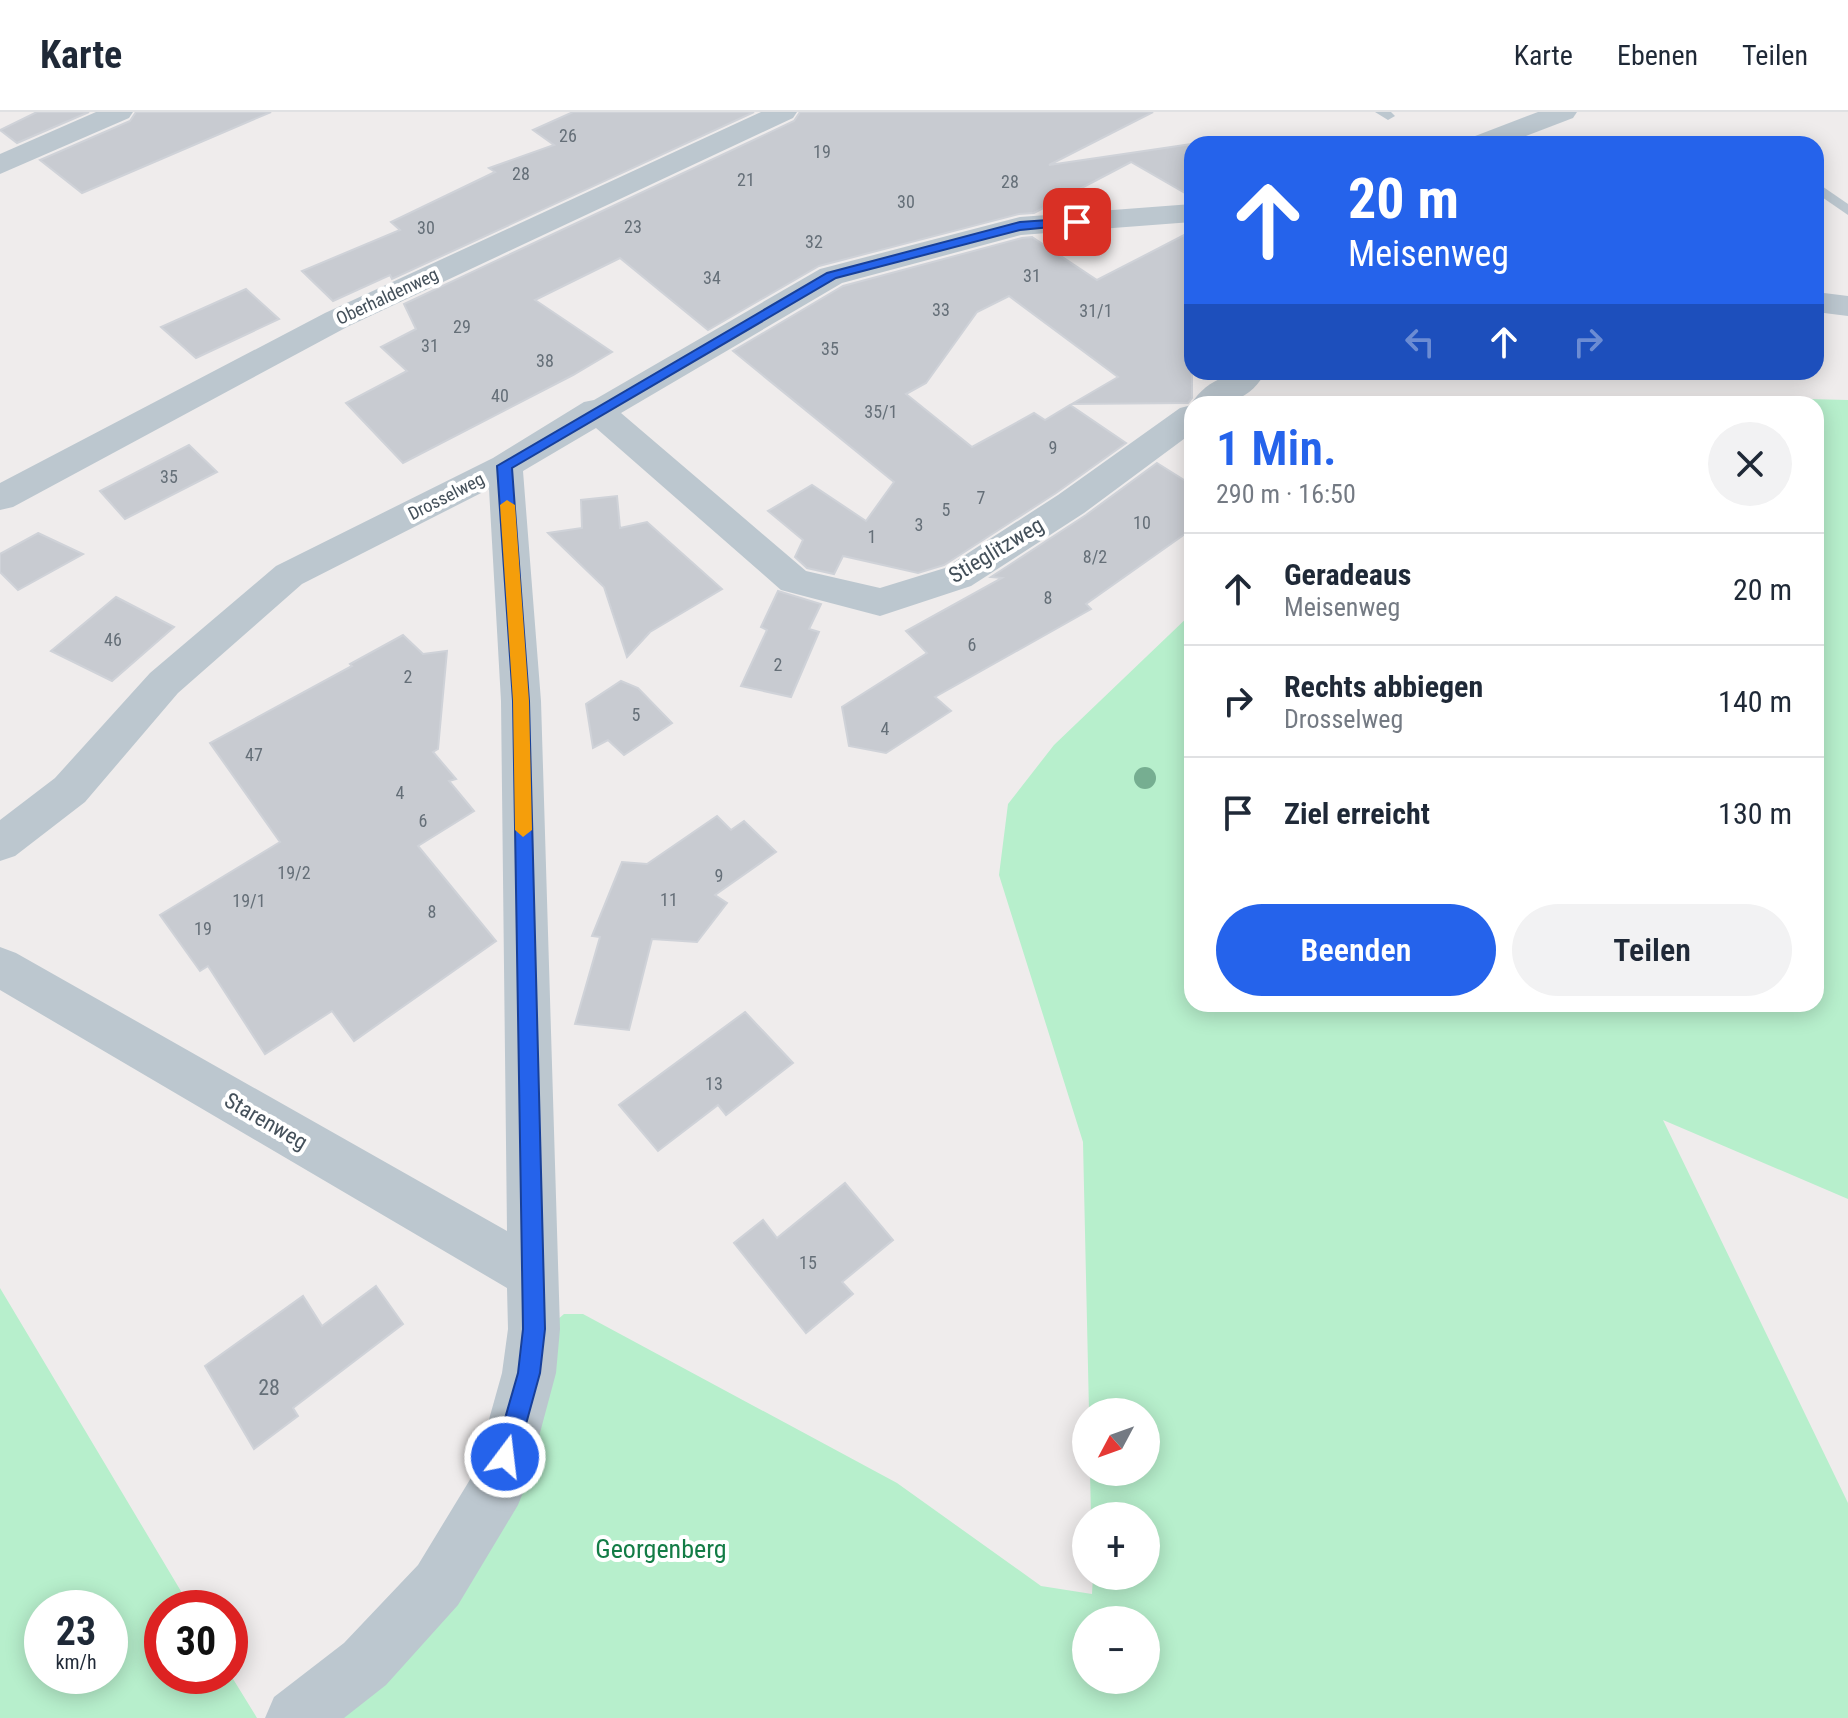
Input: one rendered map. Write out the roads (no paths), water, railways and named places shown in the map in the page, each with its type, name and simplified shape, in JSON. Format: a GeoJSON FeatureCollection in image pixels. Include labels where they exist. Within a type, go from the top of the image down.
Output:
{"type":"FeatureCollection","features":[{"type":"Feature","properties":{"kind":"street"},"geometry":{"type":"LineString","coordinates":[[0,165],[119,112]]}},
{"type":"Feature","properties":{"kind":"street","name":"Oberhaldenweg"},"geometry":{"type":"LineString","coordinates":[[0,498],[336,320],[783,112]]}},
{"type":"Feature","properties":{"kind":"street"},"geometry":{"type":"LineString","coordinates":[[1501,136],[1563,112]]}},
{"type":"Feature","properties":{"kind":"street","name":"Drosselweg"},"geometry":{"type":"LineString","coordinates":[[0,844],[70,790],[164,683],[289,575],[505,466],[596,410],[831,276],[1020,226],[1184,214]]}},
{"type":"Feature","properties":{"kind":"street"},"geometry":{"type":"LineString","coordinates":[[1824,303],[1848,306]]}},
{"type":"Feature","properties":{"kind":"street"},"geometry":{"type":"LineString","coordinates":[[1219,396],[1241,380]]}},
{"type":"Feature","properties":{"kind":"street","name":"Stieglitzweg"},"geometry":{"type":"LineString","coordinates":[[596,410],[794,581],[880,602],[958,577],[1071,504],[1184,422]]}},
{"type":"Feature","properties":{"kind":"street"},"geometry":{"type":"LineString","coordinates":[[295,1718],[365,1664],[438,1585],[498,1485],[529,1373],[534,1329],[521,701],[505,466]]}},
{"type":"Feature","properties":{"kind":"street","name":"Starenweg"},"geometry":{"type":"LineString","coordinates":[[0,967],[533,1274]]}},
{"type":"Feature","properties":{"kind":"lane"},"geometry":{"type":"LineString","coordinates":[[1824,192],[1848,211]]}},
{"type":"Feature","properties":{"kind":"park label","name":"Georgenberg"},"geometry":{"type":"Point","coordinates":[661,1549]}}]}
